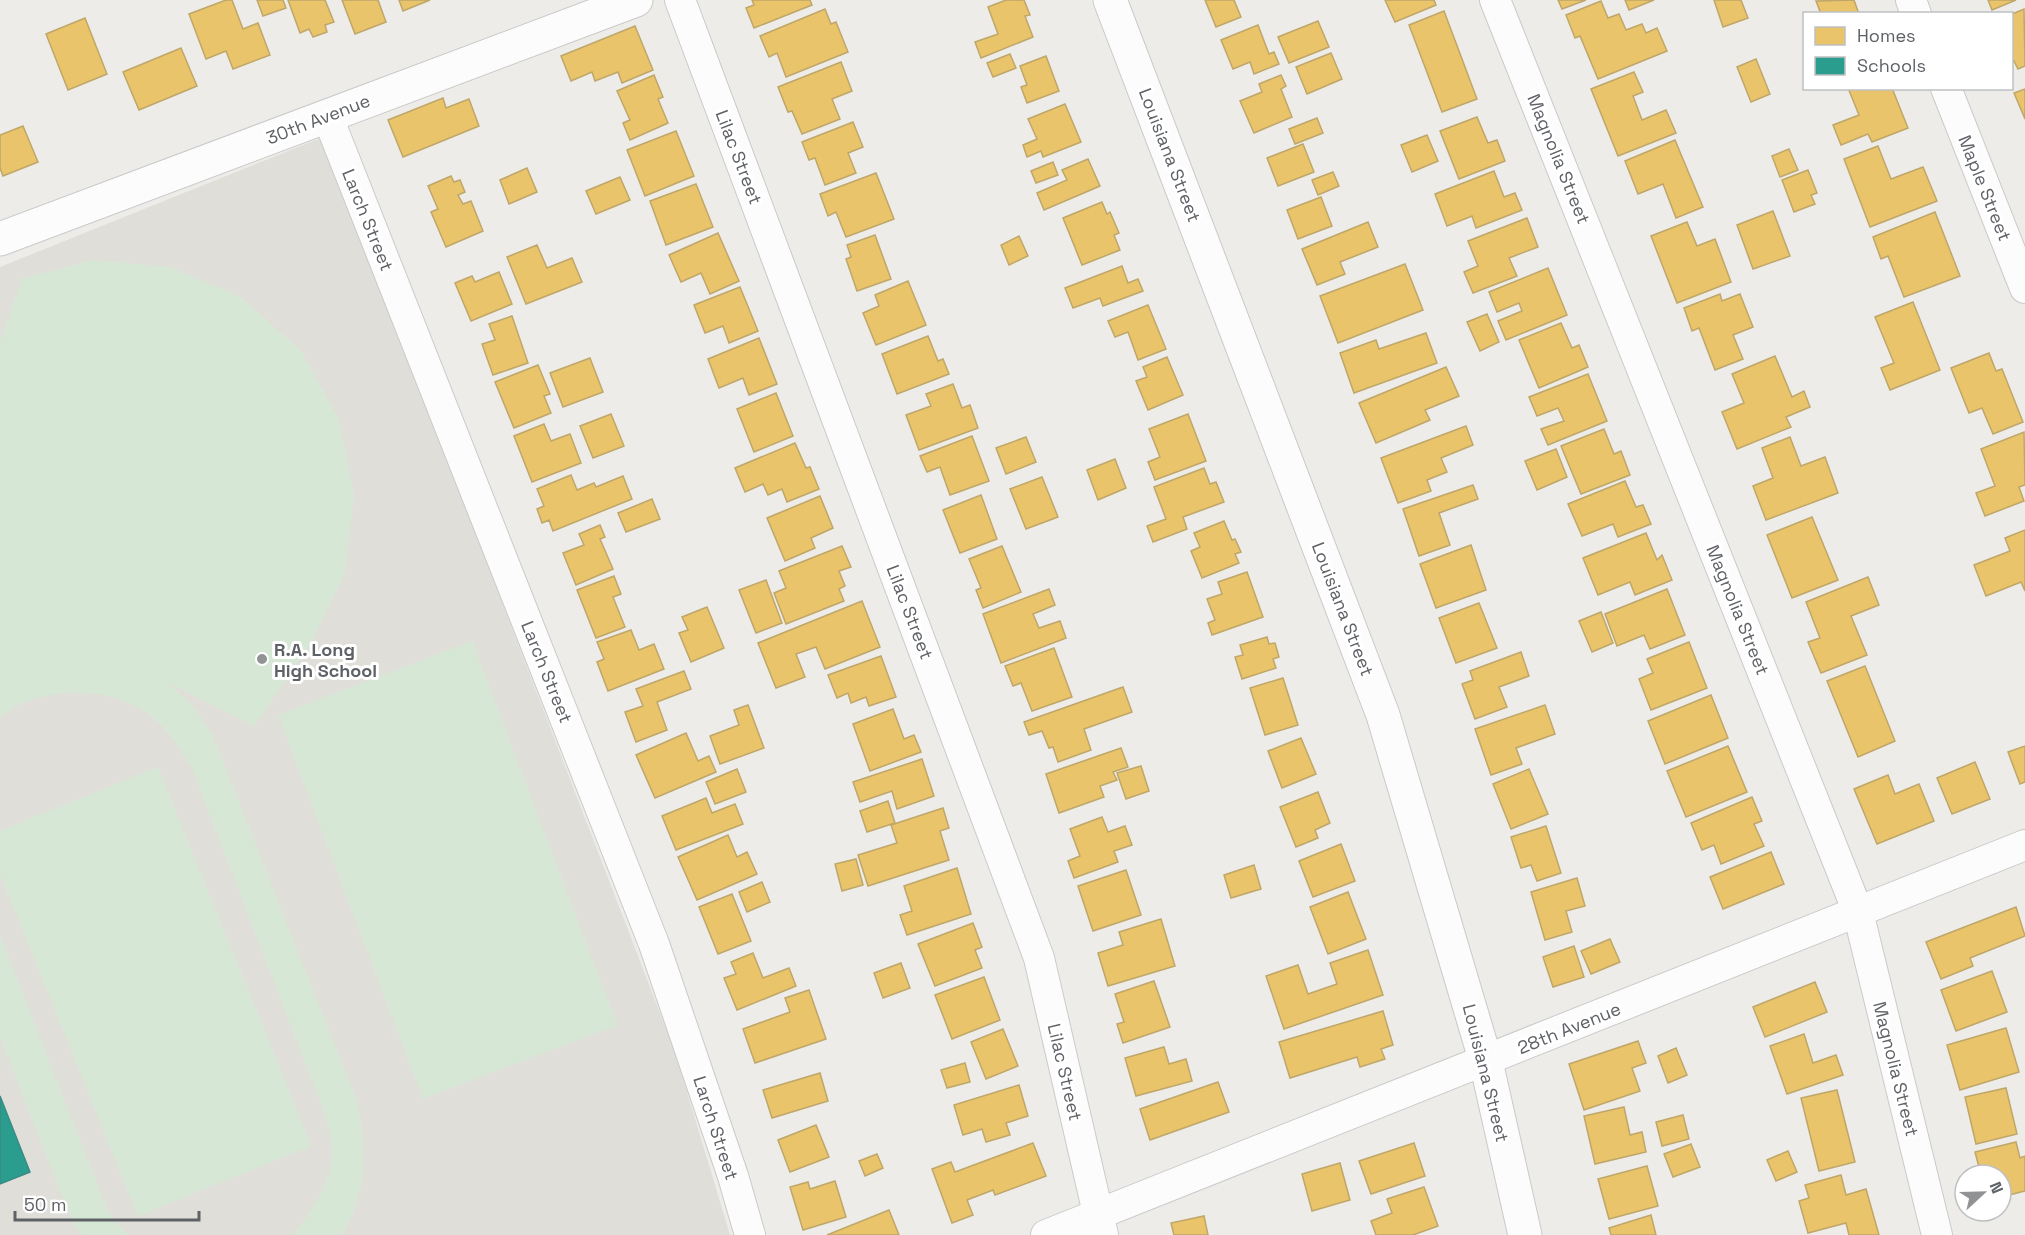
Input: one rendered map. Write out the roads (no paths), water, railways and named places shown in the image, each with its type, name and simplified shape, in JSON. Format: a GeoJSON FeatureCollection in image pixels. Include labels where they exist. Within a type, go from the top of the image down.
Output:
{"type":"FeatureCollection","features":[{"type":"Feature","properties":{"kind":"street","name":"30th Avenue"},"geometry":{"type":"LineString","coordinates":[[0,239],[636,0]]}},
{"type":"Feature","properties":{"kind":"street","name":"Lilac Street"},"geometry":{"type":"LineString","coordinates":[[680,0],[1039,958],[1100,1225]]}},
{"type":"Feature","properties":{"kind":"street","name":"Louisiana Street"},"geometry":{"type":"LineString","coordinates":[[1110,0],[1383,715],[1486,1062],[1525,1235]]}},
{"type":"Feature","properties":{"kind":"street","name":"Magnolia Street"},"geometry":{"type":"LineString","coordinates":[[1496,0],[1858,912],[1937,1235]]}},
{"type":"Feature","properties":{"kind":"street","name":"Maple Street"},"geometry":{"type":"LineString","coordinates":[[1947,90],[2025,288]]}},
{"type":"Feature","properties":{"kind":"street","name":"Larch Street"},"geometry":{"type":"LineString","coordinates":[[327,116],[654,944],[733,1176],[750,1235]]}},
{"type":"Feature","properties":{"kind":"street","name":"28th Avenue"},"geometry":{"type":"LineString","coordinates":[[1046,1235],[1100,1225],[1486,1062],[2025,845]]}},
{"type":"Feature","properties":{"kind":"place","name":"R.A. Long High School"},"geometry":{"type":"Point","coordinates":[262,659]}}]}
